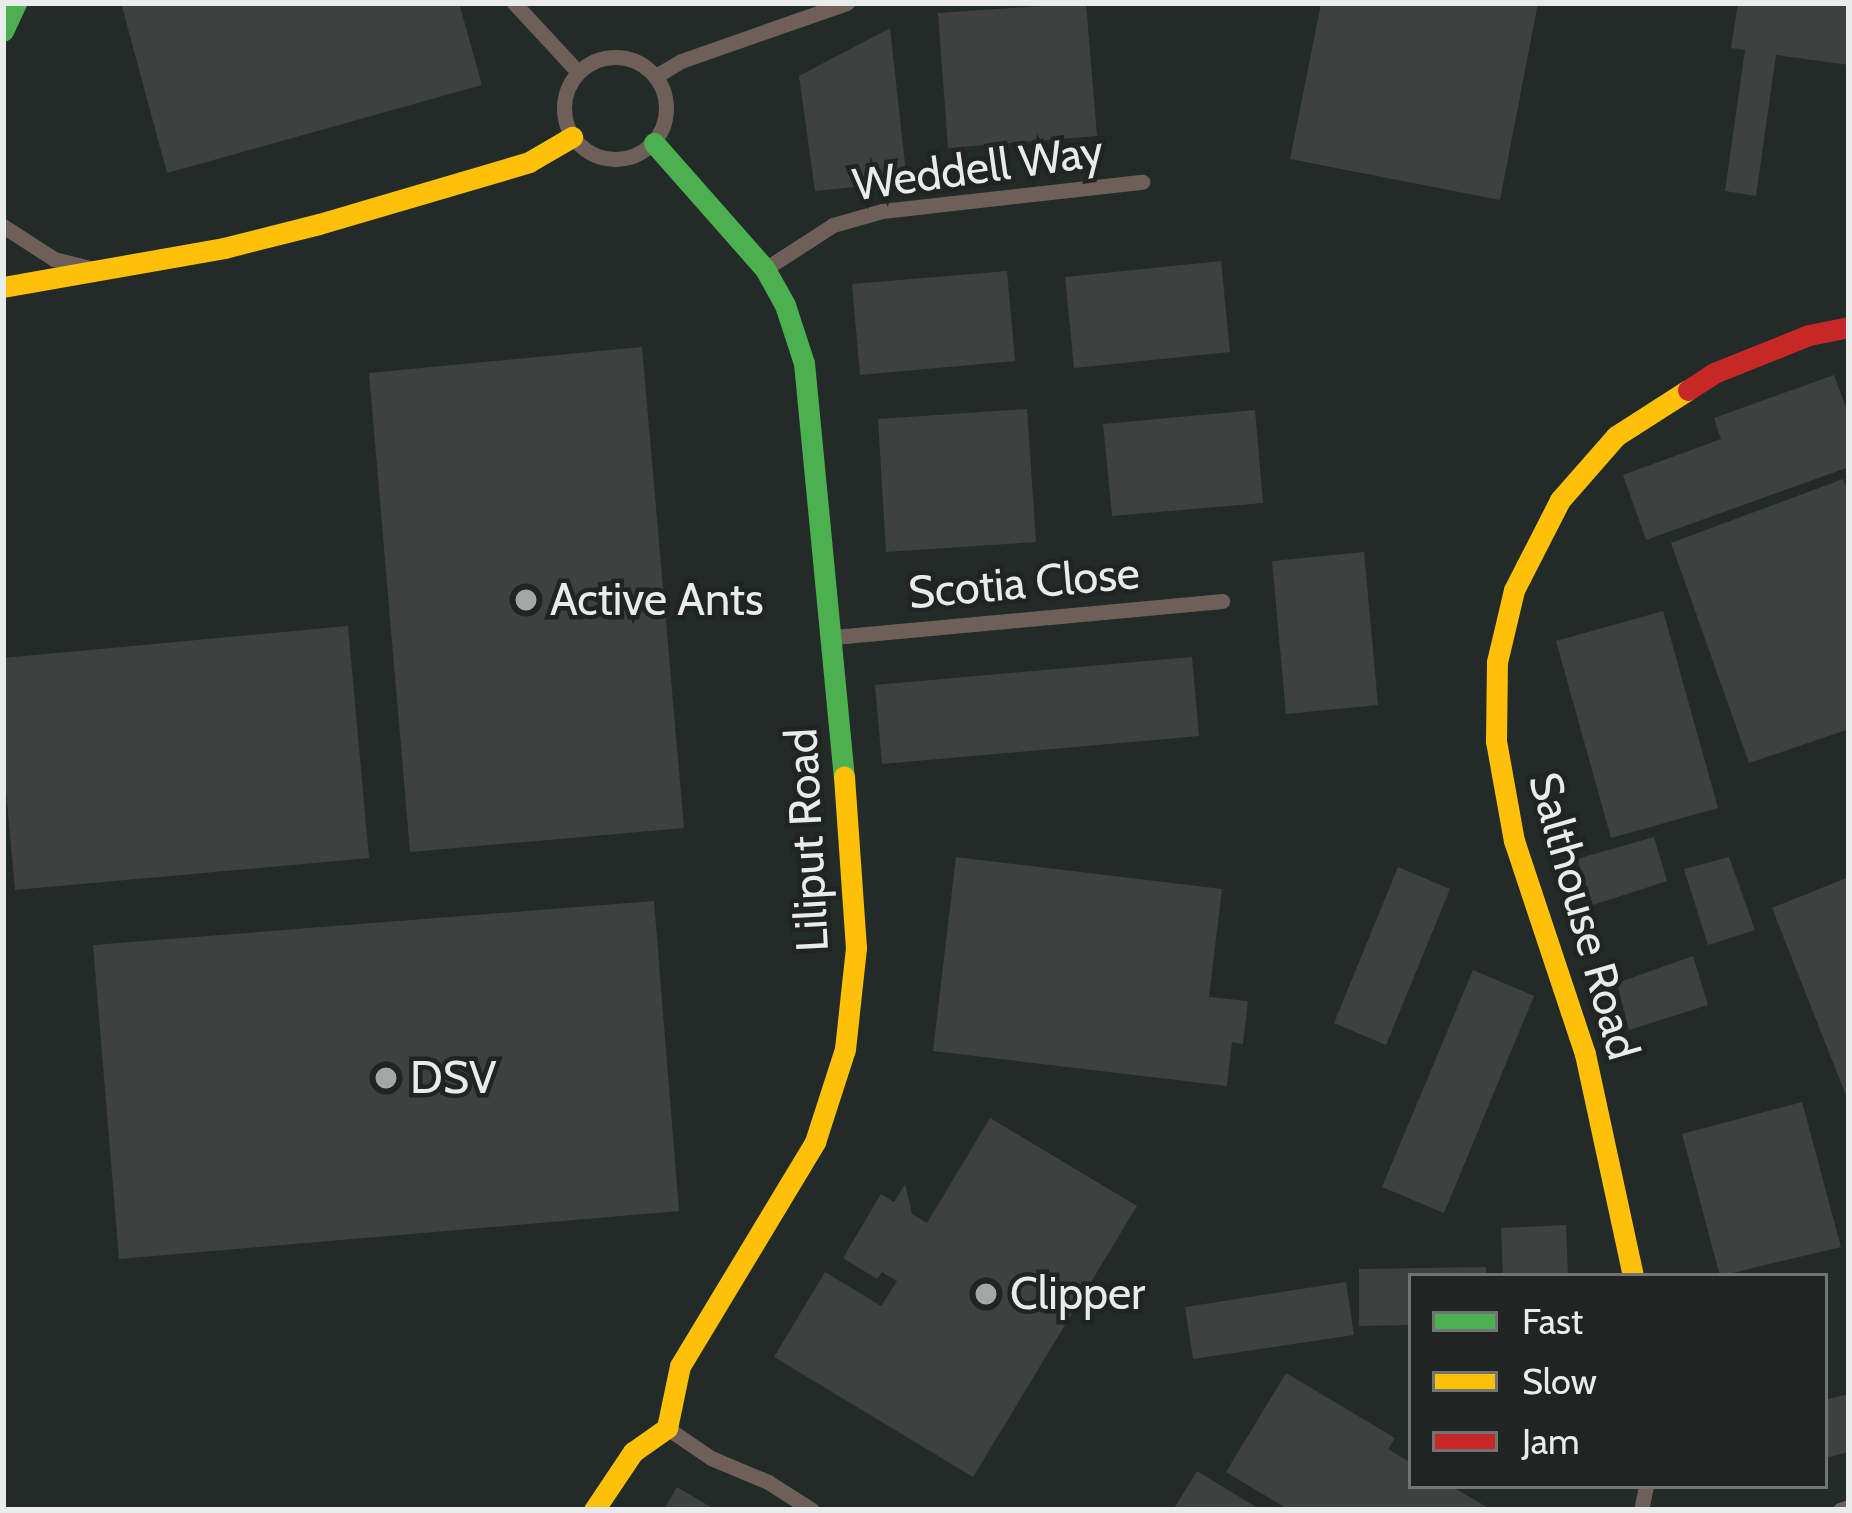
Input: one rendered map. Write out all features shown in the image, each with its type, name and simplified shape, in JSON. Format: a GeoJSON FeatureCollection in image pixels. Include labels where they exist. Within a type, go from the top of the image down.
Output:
{"type":"FeatureCollection","features":[{"type":"Feature","properties":{"kind":"main road"},"geometry":{"type":"LineString","coordinates":[[3,31],[16,3]]}},
{"type":"Feature","properties":{"kind":"main road"},"geometry":{"type":"LineString","coordinates":[[3,287],[224,248],[427,196],[529,162],[572,137]]}},
{"type":"Feature","properties":{"kind":"main road","name":"Liliput Road"},"geometry":{"type":"LineString","coordinates":[[654,143],[765,269],[785,304],[804,363],[834,637],[856,948],[845,1049],[815,1142],[680,1366],[667,1428]]}},
{"type":"Feature","properties":{"kind":"main road","name":"Salthouse Road"},"geometry":{"type":"LineString","coordinates":[[1632,1273],[1586,1054],[1514,841],[1496,741],[1497,662],[1514,590],[1533,545],[1560,500],[1616,436],[1714,373],[1809,334],[1849,327]]}},
{"type":"Feature","properties":{"kind":"main road"},"geometry":{"type":"LineString","coordinates":[[594,1510],[633,1452],[667,1428]]}},
{"type":"Feature","properties":{"kind":"street"},"geometry":{"type":"LineString","coordinates":[[514,3],[578,72]]}},
{"type":"Feature","properties":{"kind":"street"},"geometry":{"type":"LineString","coordinates":[[656,76],[681,61],[847,3]]}},
{"type":"Feature","properties":{"kind":"street"},"geometry":{"type":"LineString","coordinates":[[616,57],[644,66],[656,76],[666,117],[654,143],[642,153],[612,160],[583,149],[572,137],[564,106],[578,72],[616,57]]}},
{"type":"Feature","properties":{"kind":"street","name":"Weddell Way"},"geometry":{"type":"LineString","coordinates":[[765,269],[833,225],[882,211],[1142,182]]}},
{"type":"Feature","properties":{"kind":"street"},"geometry":{"type":"LineString","coordinates":[[3,226],[54,259],[98,270]]}},
{"type":"Feature","properties":{"kind":"street","name":"Scotia Close"},"geometry":{"type":"LineString","coordinates":[[834,637],[1222,601]]}},
{"type":"Feature","properties":{"kind":"street"},"geometry":{"type":"LineString","coordinates":[[667,1428],[711,1458],[768,1482],[812,1510]]}},
{"type":"Feature","properties":{"kind":"street"},"geometry":{"type":"LineString","coordinates":[[1840,1510],[1849,1507]]}},
{"type":"Feature","properties":{"kind":"shaded area"},"geometry":{"type":"Polygon","coordinates":[[[3,3],[1849,3],[1849,1510],[3,1510],[3,3]]]}},
{"type":"Feature","properties":{"kind":"building"},"geometry":{"type":"Polygon","coordinates":[[[121,3],[459,3],[482,85],[167,173],[121,3]]]}},
{"type":"Feature","properties":{"kind":"building"},"geometry":{"type":"Polygon","coordinates":[[[1086,3],[1097,136],[948,148],[938,13],[1086,3]]]}},
{"type":"Feature","properties":{"kind":"building"},"geometry":{"type":"Polygon","coordinates":[[[1321,3],[1538,3],[1500,200],[1290,159],[1321,3]]]}},
{"type":"Feature","properties":{"kind":"building"},"geometry":{"type":"Polygon","coordinates":[[[1738,3],[1849,3],[1849,65],[1776,55],[1756,196],[1725,191],[1745,50],[1731,48],[1738,3]]]}},
{"type":"Feature","properties":{"kind":"building"},"geometry":{"type":"Polygon","coordinates":[[[890,28],[907,182],[815,191],[799,76],[890,28]]]}},
{"type":"Feature","properties":{"kind":"building"},"geometry":{"type":"Polygon","coordinates":[[[1221,261],[1230,352],[1074,368],[1065,277],[1221,261]]]}},
{"type":"Feature","properties":{"kind":"building"},"geometry":{"type":"Polygon","coordinates":[[[1007,271],[1015,361],[860,375],[852,284],[1007,271]]]}},
{"type":"Feature","properties":{"kind":"building","name":"Active Ants"},"geometry":{"type":"Polygon","coordinates":[[[642,347],[684,828],[410,852],[369,373],[642,347]]]}},
{"type":"Feature","properties":{"kind":"building"},"geometry":{"type":"Polygon","coordinates":[[[1834,375],[1849,416],[1849,467],[1646,540],[1623,475],[1721,439],[1714,418],[1834,375]]]}},
{"type":"Feature","properties":{"kind":"building"},"geometry":{"type":"Polygon","coordinates":[[[1027,409],[1036,542],[886,552],[878,419],[1027,409]]]}},
{"type":"Feature","properties":{"kind":"building"},"geometry":{"type":"Polygon","coordinates":[[[1255,410],[1263,503],[1112,516],[1103,424],[1255,410]]]}},
{"type":"Feature","properties":{"kind":"building"},"geometry":{"type":"Polygon","coordinates":[[[1843,479],[1849,494],[1849,729],[1749,763],[1671,543],[1843,479]]]}},
{"type":"Feature","properties":{"kind":"building"},"geometry":{"type":"Polygon","coordinates":[[[1364,552],[1378,705],[1286,714],[1272,561],[1364,552]]]}},
{"type":"Feature","properties":{"kind":"building"},"geometry":{"type":"Polygon","coordinates":[[[1663,611],[1718,808],[1611,838],[1556,641],[1663,611]]]}},
{"type":"Feature","properties":{"kind":"building"},"geometry":{"type":"Polygon","coordinates":[[[348,626],[369,858],[15,890],[3,757],[3,658],[348,626]]]}},
{"type":"Feature","properties":{"kind":"building"},"geometry":{"type":"Polygon","coordinates":[[[1192,657],[1199,736],[882,764],[875,685],[1192,657]]]}},
{"type":"Feature","properties":{"kind":"building"},"geometry":{"type":"Polygon","coordinates":[[[1654,837],[1667,881],[1593,905],[1577,859],[1654,837]]]}},
{"type":"Feature","properties":{"kind":"building"},"geometry":{"type":"Polygon","coordinates":[[[956,857],[1222,889],[1209,997],[1248,1001],[1243,1044],[1232,1042],[1227,1086],[933,1051],[956,857]]]}},
{"type":"Feature","properties":{"kind":"building"},"geometry":{"type":"Polygon","coordinates":[[[1729,857],[1755,930],[1708,945],[1684,869],[1729,857]]]}},
{"type":"Feature","properties":{"kind":"building"},"geometry":{"type":"Polygon","coordinates":[[[1398,867],[1450,889],[1386,1045],[1334,1023],[1398,867]]]}},
{"type":"Feature","properties":{"kind":"building"},"geometry":{"type":"Polygon","coordinates":[[[1849,877],[1849,1103],[1772,908],[1849,877]]]}},
{"type":"Feature","properties":{"kind":"building","name":"DSV"},"geometry":{"type":"Polygon","coordinates":[[[654,901],[679,1211],[119,1259],[93,945],[654,901]]]}},
{"type":"Feature","properties":{"kind":"building"},"geometry":{"type":"Polygon","coordinates":[[[1693,956],[1708,1005],[1629,1030],[1617,983],[1693,956]]]}},
{"type":"Feature","properties":{"kind":"building"},"geometry":{"type":"Polygon","coordinates":[[[1473,970],[1534,996],[1444,1213],[1382,1187],[1473,970]]]}},
{"type":"Feature","properties":{"kind":"building"},"geometry":{"type":"Polygon","coordinates":[[[1802,1102],[1841,1247],[1719,1273],[1682,1134],[1802,1102]]]}},
{"type":"Feature","properties":{"kind":"building","name":"Clipper"},"geometry":{"type":"Polygon","coordinates":[[[990,1118],[1137,1206],[973,1477],[774,1357],[825,1272],[881,1306],[897,1281],[882,1272],[877,1279],[843,1258],[881,1194],[894,1202],[905,1184],[912,1214],[927,1223],[990,1118]]]}},
{"type":"Feature","properties":{"kind":"building"},"geometry":{"type":"Polygon","coordinates":[[[1566,1225],[1568,1273],[1503,1273],[1501,1228],[1566,1225]]]}},
{"type":"Feature","properties":{"kind":"building"},"geometry":{"type":"Polygon","coordinates":[[[1486,1267],[1486,1273],[1408,1273],[1408,1325],[1359,1326],[1359,1269],[1486,1267]]]}},
{"type":"Feature","properties":{"kind":"building"},"geometry":{"type":"Polygon","coordinates":[[[1346,1282],[1354,1335],[1193,1359],[1185,1307],[1346,1282]]]}},
{"type":"Feature","properties":{"kind":"building"},"geometry":{"type":"Polygon","coordinates":[[[1286,1373],[1395,1438],[1388,1449],[1408,1461],[1408,1489],[1456,1489],[1492,1510],[1289,1510],[1226,1472],[1286,1373]]]}},
{"type":"Feature","properties":{"kind":"building"},"geometry":{"type":"Polygon","coordinates":[[[1849,1394],[1849,1452],[1828,1457],[1828,1399],[1849,1394]]]}},
{"type":"Feature","properties":{"kind":"building"},"geometry":{"type":"Polygon","coordinates":[[[1197,1471],[1261,1510],[1173,1510],[1197,1471]]]}},
{"type":"Feature","properties":{"kind":"building"},"geometry":{"type":"Polygon","coordinates":[[[677,1487],[716,1510],[664,1510],[677,1487]]]}},
{"type":"Feature","properties":{"kind":"traffic: fast"},"geometry":{"type":"LineString","coordinates":[[3,31],[16,3]]}},
{"type":"Feature","properties":{"kind":"traffic: fast"},"geometry":{"type":"LineString","coordinates":[[654,143],[765,269],[785,305],[804,363],[844,776]]}},
{"type":"Feature","properties":{"kind":"traffic: slow"},"geometry":{"type":"LineString","coordinates":[[3,287],[224,248],[319,224],[529,162],[572,137]]}},
{"type":"Feature","properties":{"kind":"traffic: slow"},"geometry":{"type":"LineString","coordinates":[[1632,1273],[1585,1054],[1514,841],[1496,741],[1497,662],[1514,590],[1560,500],[1616,436],[1688,390]]}},
{"type":"Feature","properties":{"kind":"traffic: slow"},"geometry":{"type":"LineString","coordinates":[[594,1510],[633,1452],[667,1428],[680,1366],[815,1142],[845,1049],[856,948],[844,776]]}},
{"type":"Feature","properties":{"kind":"traffic: jam"},"geometry":{"type":"LineString","coordinates":[[1688,390],[1714,373],[1809,335],[1849,327]]}},
{"type":"Feature","properties":{"kind":"place","name":"Active Ants"},"geometry":{"type":"Point","coordinates":[526,600]}},
{"type":"Feature","properties":{"kind":"place","name":"DSV"},"geometry":{"type":"Point","coordinates":[386,1078]}},
{"type":"Feature","properties":{"kind":"place","name":"Clipper"},"geometry":{"type":"Point","coordinates":[986,1294]}}]}
